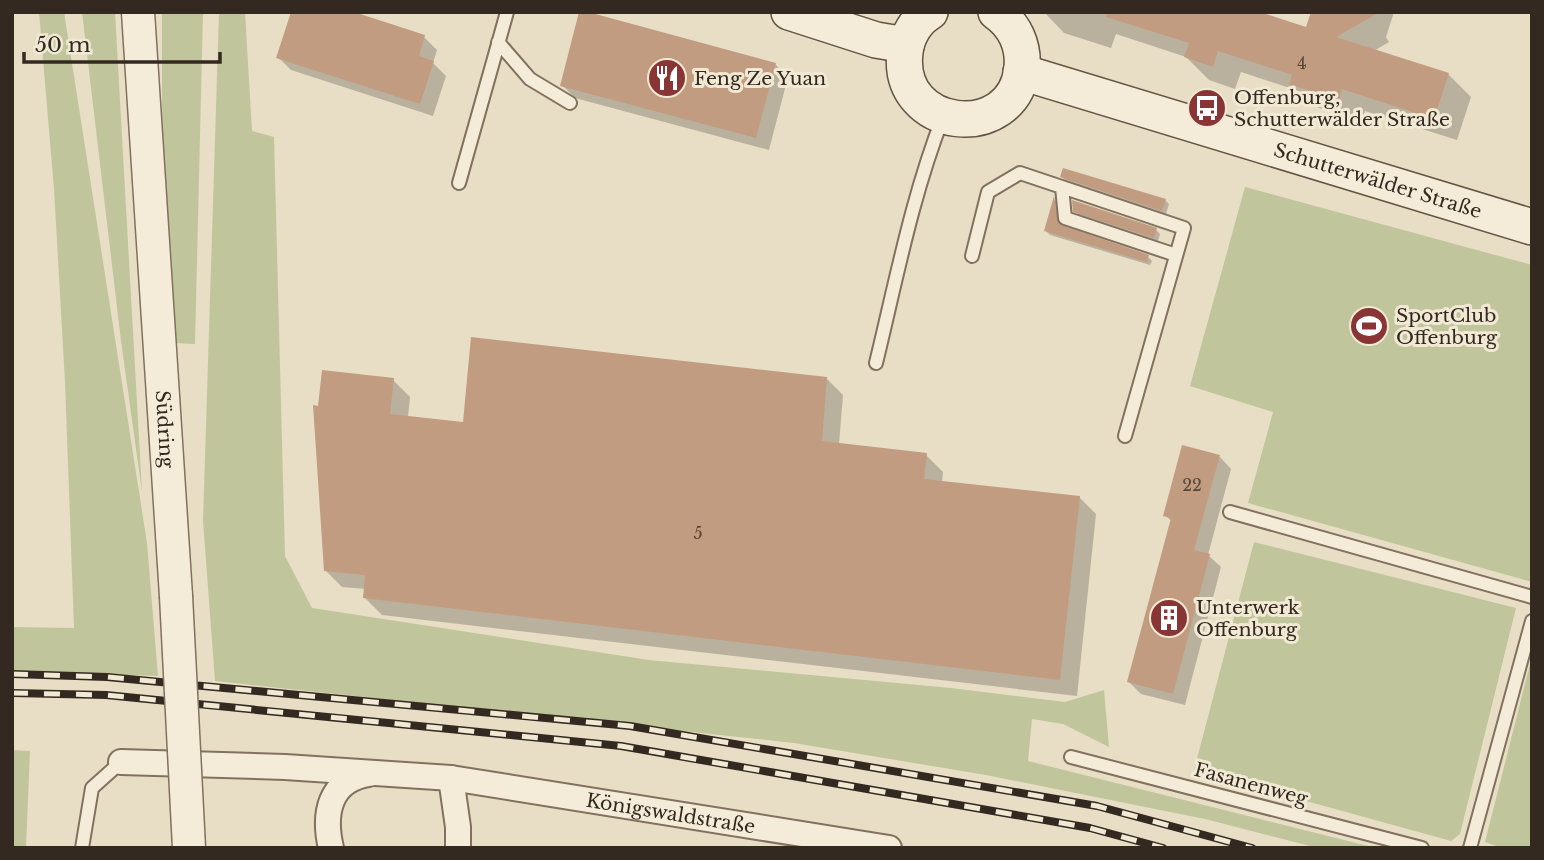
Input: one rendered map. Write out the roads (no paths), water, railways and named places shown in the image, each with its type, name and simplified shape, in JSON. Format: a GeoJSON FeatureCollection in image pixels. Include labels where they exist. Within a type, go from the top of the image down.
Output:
{"type":"FeatureCollection","features":[{"type":"Feature","properties":{"kind":"main road"},"geometry":{"type":"LineString","coordinates":[[789,12],[876,40],[906,45]]}},
{"type":"Feature","properties":{"kind":"main road"},"geometry":{"type":"LineString","coordinates":[[930,12],[913,29],[906,45],[904,62],[907,80],[915,96],[928,109],[943,117],[964,120],[984,117],[1002,107],[1015,91],[1021,72],[1023,56],[1019,42],[1013,28],[996,12]]}},
{"type":"Feature","properties":{"kind":"main road","name":"Schutterwälder Straße"},"geometry":{"type":"LineString","coordinates":[[1021,72],[1532,226]]}},
{"type":"Feature","properties":{"kind":"street","name":"Südring"},"geometry":{"type":"LineString","coordinates":[[138,12],[176,596],[188,848]]}},
{"type":"Feature","properties":{"kind":"street","name":"Königswaldstraße"},"geometry":{"type":"LineString","coordinates":[[121,762],[285,767],[451,778],[889,848]]}},
{"type":"Feature","properties":{"kind":"street","name":"Königswaldstraße"},"geometry":{"type":"LineString","coordinates":[[331,848],[326,828],[330,803],[340,787],[354,776],[373,774]]}},
{"type":"Feature","properties":{"kind":"street"},"geometry":{"type":"LineString","coordinates":[[451,778],[458,827],[457,848]]}},
{"type":"Feature","properties":{"kind":"lane"},"geometry":{"type":"LineString","coordinates":[[459,183],[507,12]]}},
{"type":"Feature","properties":{"kind":"lane"},"geometry":{"type":"LineString","coordinates":[[498,42],[530,79],[570,103]]}},
{"type":"Feature","properties":{"kind":"lane"},"geometry":{"type":"LineString","coordinates":[[876,363],[907,237],[943,117]]}},
{"type":"Feature","properties":{"kind":"lane"},"geometry":{"type":"LineString","coordinates":[[972,256],[988,192],[1020,173],[1184,228],[1125,436]]}},
{"type":"Feature","properties":{"kind":"lane"},"geometry":{"type":"LineString","coordinates":[[1062,187],[1065,218],[1176,255]]}},
{"type":"Feature","properties":{"kind":"lane"},"geometry":{"type":"LineString","coordinates":[[1230,512],[1532,597]]}},
{"type":"Feature","properties":{"kind":"lane"},"geometry":{"type":"LineString","coordinates":[[1470,848],[1532,621]]}},
{"type":"Feature","properties":{"kind":"lane","name":"Fasanenweg"},"geometry":{"type":"LineString","coordinates":[[1071,757],[1422,848]]}},
{"type":"Feature","properties":{"kind":"lane"},"geometry":{"type":"LineString","coordinates":[[82,848],[92,788],[121,762]]}},
{"type":"Feature","properties":{"kind":"railway"},"geometry":{"type":"LineString","coordinates":[[12,674],[107,677],[630,726],[1097,806],[1252,848]]}},
{"type":"Feature","properties":{"kind":"railway"},"geometry":{"type":"LineString","coordinates":[[12,693],[106,695],[621,746],[1090,828],[1163,848]]}},
{"type":"Feature","properties":{"kind":"place","name":"Feng Ze Yuan"},"geometry":{"type":"Point","coordinates":[667,78]}},
{"type":"Feature","properties":{"kind":"place","name":"Offenburg, Schutterwälder Straße"},"geometry":{"type":"Point","coordinates":[1207,108]}},
{"type":"Feature","properties":{"kind":"place","name":"SportClub Offenburg"},"geometry":{"type":"Point","coordinates":[1369,326]}},
{"type":"Feature","properties":{"kind":"place","name":"Unterwerk Offenburg"},"geometry":{"type":"Point","coordinates":[1169,618]}}]}
